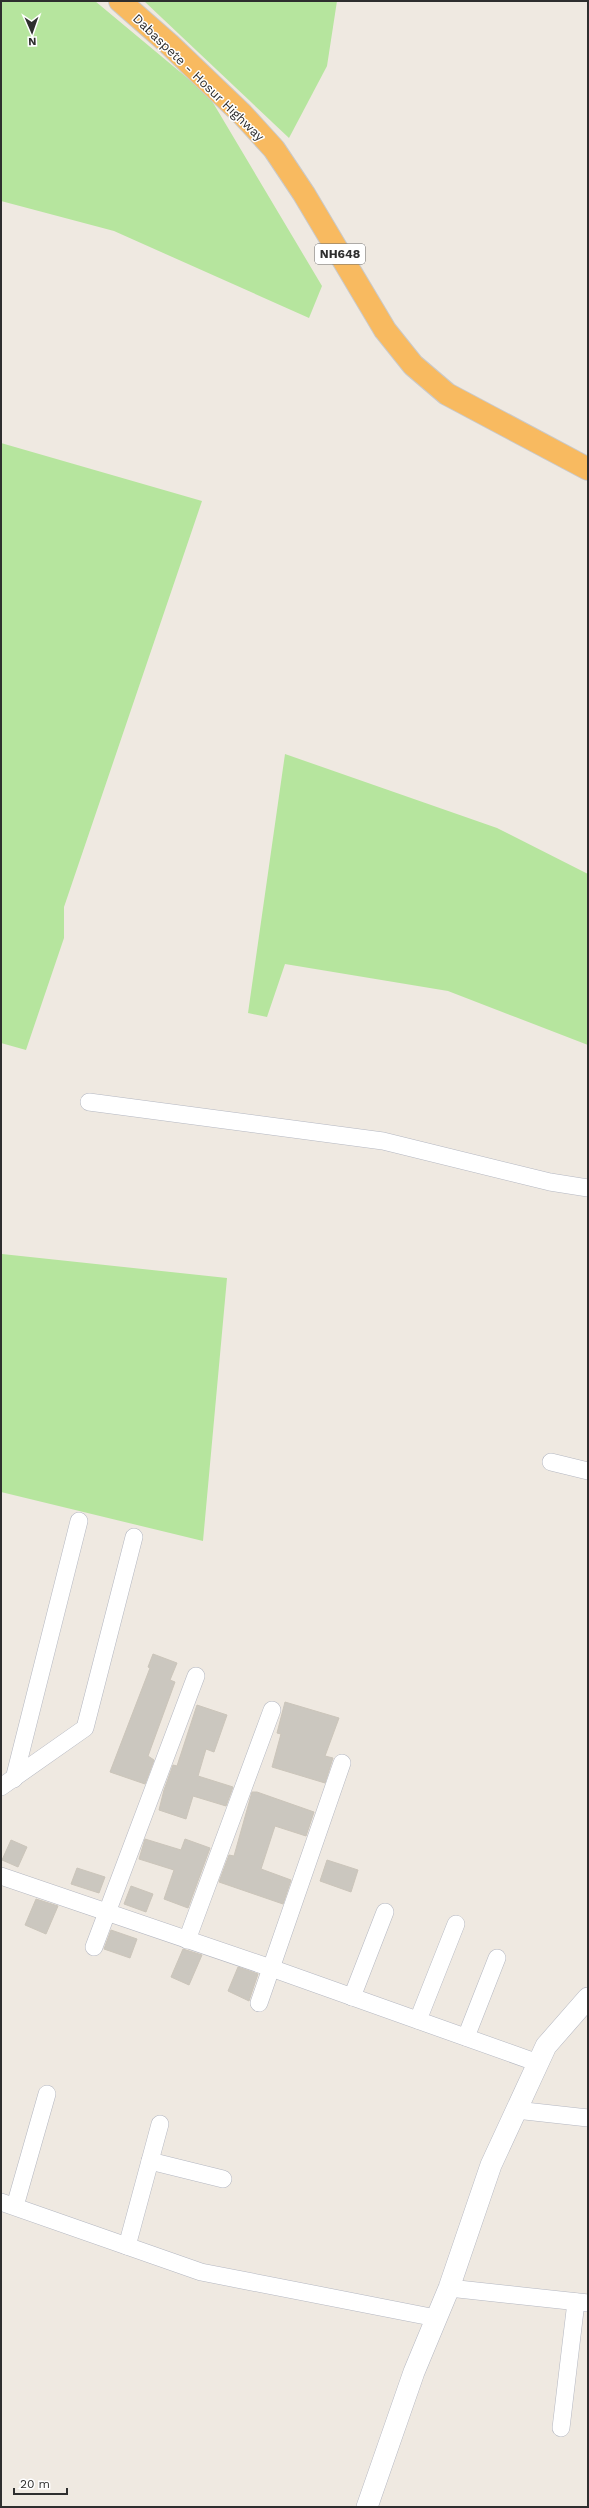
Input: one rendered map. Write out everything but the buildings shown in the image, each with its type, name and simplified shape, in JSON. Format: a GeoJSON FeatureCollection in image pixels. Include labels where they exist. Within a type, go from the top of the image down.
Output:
{"type":"FeatureCollection","features":[{"type":"Feature","properties":{"kind":"highway","name":"Dabaspete - Hosur Highway"},"geometry":{"type":"LineString","coordinates":[[120,1],[175,49],[242,114],[274,149],[304,194],[385,330],[413,365],[447,394],[588,469]]}},
{"type":"Feature","properties":{"kind":"street"},"geometry":{"type":"LineString","coordinates":[[89,1102],[383,1141],[550,1182],[588,1188]]}},
{"type":"Feature","properties":{"kind":"street"},"geometry":{"type":"LineString","coordinates":[[551,1462],[588,1471]]}},
{"type":"Feature","properties":{"kind":"street"},"geometry":{"type":"LineString","coordinates":[[8,1783],[79,1521]]}},
{"type":"Feature","properties":{"kind":"street"},"geometry":{"type":"LineString","coordinates":[[8,1783],[85,1728],[134,1537]]}},
{"type":"Feature","properties":{"kind":"street"},"geometry":{"type":"LineString","coordinates":[[94,1947],[105,1912],[196,1676]]}},
{"type":"Feature","properties":{"kind":"street"},"geometry":{"type":"LineString","coordinates":[[187,1940],[272,1710]]}},
{"type":"Feature","properties":{"kind":"street"},"geometry":{"type":"LineString","coordinates":[[259,2003],[342,1763]]}},
{"type":"Feature","properties":{"kind":"street"},"geometry":{"type":"LineString","coordinates":[[1,1876],[271,1968],[538,2063]]}},
{"type":"Feature","properties":{"kind":"street"},"geometry":{"type":"LineString","coordinates":[[352,1997],[385,1912]]}},
{"type":"Feature","properties":{"kind":"street"},"geometry":{"type":"LineString","coordinates":[[418,2020],[456,1924]]}},
{"type":"Feature","properties":{"kind":"street"},"geometry":{"type":"LineString","coordinates":[[466,2037],[497,1958]]}},
{"type":"Feature","properties":{"kind":"street"},"geometry":{"type":"LineString","coordinates":[[367,2507],[414,2372],[449,2288],[491,2165],[546,2046],[588,1998]]}},
{"type":"Feature","properties":{"kind":"street"},"geometry":{"type":"LineString","coordinates":[[47,2094],[8,2204],[201,2272],[436,2318]]}},
{"type":"Feature","properties":{"kind":"street"},"geometry":{"type":"LineString","coordinates":[[516,2110],[588,2118]]}},
{"type":"Feature","properties":{"kind":"street"},"geometry":{"type":"LineString","coordinates":[[127,2246],[160,2124]]}},
{"type":"Feature","properties":{"kind":"street"},"geometry":{"type":"LineString","coordinates":[[150,2161],[223,2179]]}},
{"type":"Feature","properties":{"kind":"street"},"geometry":{"type":"LineString","coordinates":[[449,2288],[582,2303],[562,2428]]}},
{"type":"Feature","properties":{"kind":"green space"},"geometry":{"type":"Polygon","coordinates":[[[1,1],[95,1],[209,96],[322,286],[309,318],[114,231],[1,201],[1,1]]]}},
{"type":"Feature","properties":{"kind":"green space"},"geometry":{"type":"Polygon","coordinates":[[[144,1],[337,1],[327,66],[289,138],[144,1]]]}},
{"type":"Feature","properties":{"kind":"green space"},"geometry":{"type":"Polygon","coordinates":[[[1,443],[202,501],[64,907],[64,938],[26,1050],[1,1043],[1,443]]]}},
{"type":"Feature","properties":{"kind":"green space"},"geometry":{"type":"Polygon","coordinates":[[[285,754],[497,828],[588,874],[588,1045],[448,991],[285,964],[267,1017],[248,1013],[285,754]]]}},
{"type":"Feature","properties":{"kind":"green space"},"geometry":{"type":"Polygon","coordinates":[[[1,1251],[2,1254],[227,1278],[203,1541],[1,1492],[1,1251]]]}}]}
